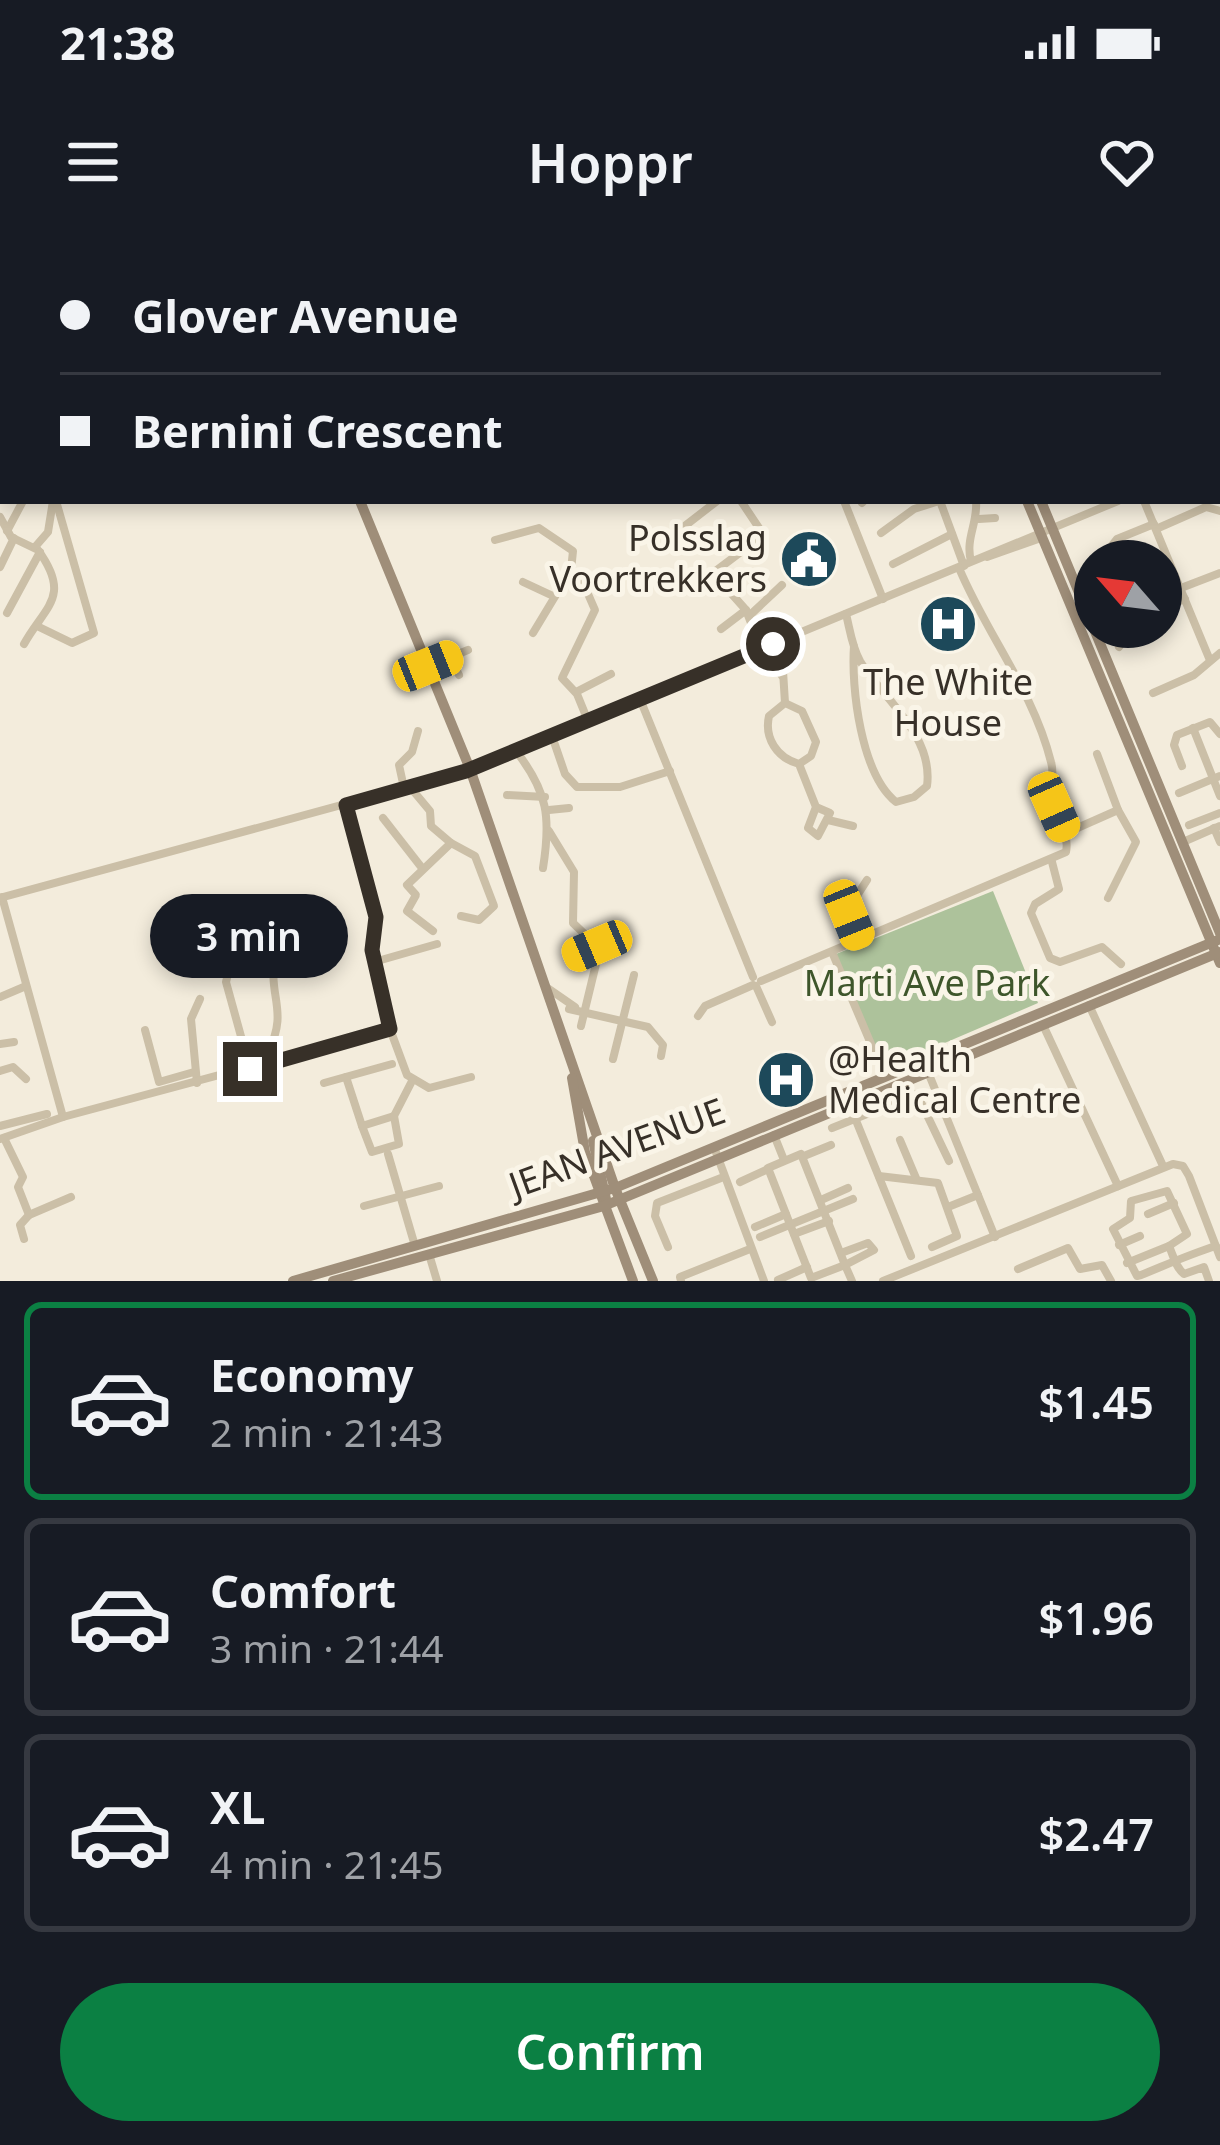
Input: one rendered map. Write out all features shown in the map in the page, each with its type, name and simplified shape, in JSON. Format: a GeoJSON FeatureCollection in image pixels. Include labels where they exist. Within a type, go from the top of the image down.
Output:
{"type":"FeatureCollection","features":[{"type":"Feature","properties":{"kind":"main road"},"geometry":{"type":"LineString","coordinates":[[359,504],[428,666],[548,988],[586,1102],[633,1281]]}},
{"type":"Feature","properties":{"kind":"main road"},"geometry":{"type":"LineString","coordinates":[[359,504],[467,770],[568,1057],[585,1152],[653,1281]]}},
{"type":"Feature","properties":{"kind":"main road"},"geometry":{"type":"LineString","coordinates":[[1028,504],[1218,947]]}},
{"type":"Feature","properties":{"kind":"main road"},"geometry":{"type":"LineString","coordinates":[[1042,504],[1183,842],[1218,947]]}},
{"type":"Feature","properties":{"kind":"main road","name":"JEAN AVENUE"},"geometry":{"type":"LineString","coordinates":[[333,1281],[609,1196],[884,1077],[1218,947]]}},
{"type":"Feature","properties":{"kind":"main road","name":"JEAN AVENUE"},"geometry":{"type":"LineString","coordinates":[[715,1153],[773,1136],[1126,990],[1218,947]]}},
{"type":"Feature","properties":{"kind":"main road"},"geometry":{"type":"LineString","coordinates":[[1103,988],[1126,990]]}},
{"type":"Feature","properties":{"kind":"main road","name":"JEAN AVENUE"},"geometry":{"type":"LineString","coordinates":[[292,1281],[609,1196]]}},
{"type":"Feature","properties":{"kind":"main road"},"geometry":{"type":"LineString","coordinates":[[397,1251],[470,1236],[479,1239]]}},
{"type":"Feature","properties":{"kind":"street"},"geometry":{"type":"LineString","coordinates":[[0,567],[21,504]]}},
{"type":"Feature","properties":{"kind":"street"},"geometry":{"type":"LineString","coordinates":[[7,613],[47,532],[53,504]]}},
{"type":"Feature","properties":{"kind":"street"},"geometry":{"type":"LineString","coordinates":[[37,626],[72,644],[94,634],[55,504]]}},
{"type":"Feature","properties":{"kind":"street"},"geometry":{"type":"LineString","coordinates":[[677,532],[713,504]]}},
{"type":"Feature","properties":{"kind":"street"},"geometry":{"type":"LineString","coordinates":[[697,585],[758,539],[759,528],[743,504]]}},
{"type":"Feature","properties":{"kind":"street"},"geometry":{"type":"LineString","coordinates":[[845,504],[883,599]]}},
{"type":"Feature","properties":{"kind":"street"},"geometry":{"type":"LineString","coordinates":[[881,533],[914,509],[930,504]]}},
{"type":"Feature","properties":{"kind":"street"},"geometry":{"type":"LineString","coordinates":[[698,1016],[706,1006],[755,982],[1052,862],[1066,852],[1066,833],[1052,798],[1051,760],[1015,671],[985,629],[966,564],[940,504]]}},
{"type":"Feature","properties":{"kind":"street"},"geometry":{"type":"LineString","coordinates":[[966,564],[968,544],[979,519],[976,504]]}},
{"type":"Feature","properties":{"kind":"street"},"geometry":{"type":"LineString","coordinates":[[63,1117],[1,897],[467,770],[1113,504]]}},
{"type":"Feature","properties":{"kind":"street"},"geometry":{"type":"LineString","coordinates":[[1145,504],[1161,540]]}},
{"type":"Feature","properties":{"kind":"street"},"geometry":{"type":"LineString","coordinates":[[1117,540],[1211,506],[1220,511]]}},
{"type":"Feature","properties":{"kind":"street"},"geometry":{"type":"LineString","coordinates":[[0,517],[10,535],[37,550],[55,595],[46,618],[24,644]]}},
{"type":"Feature","properties":{"kind":"street"},"geometry":{"type":"LineString","coordinates":[[979,519],[995,518]]}},
{"type":"Feature","properties":{"kind":"street"},"geometry":{"type":"LineString","coordinates":[[495,540],[545,530],[573,550],[569,574],[533,633]]}},
{"type":"Feature","properties":{"kind":"street"},"geometry":{"type":"LineString","coordinates":[[893,564],[952,534]]}},
{"type":"Feature","properties":{"kind":"street"},"geometry":{"type":"LineString","coordinates":[[713,573],[747,613],[783,676],[785,703]]}},
{"type":"Feature","properties":{"kind":"street"},"geometry":{"type":"LineString","coordinates":[[569,574],[584,587],[595,610],[563,671],[564,682],[576,692],[588,721]]}},
{"type":"Feature","properties":{"kind":"street"},"geometry":{"type":"LineString","coordinates":[[1182,588],[1220,574]]}},
{"type":"Feature","properties":{"kind":"street"},"geometry":{"type":"LineString","coordinates":[[523,582],[553,596]]}},
{"type":"Feature","properties":{"kind":"street"},"geometry":{"type":"LineString","coordinates":[[721,629],[782,586]]}},
{"type":"Feature","properties":{"kind":"street"},"geometry":{"type":"LineString","coordinates":[[1182,591],[1209,658]]}},
{"type":"Feature","properties":{"kind":"street"},"geometry":{"type":"LineString","coordinates":[[845,614],[861,663],[900,705],[928,772],[927,785],[914,797],[896,802],[886,792],[855,712],[854,646]]}},
{"type":"Feature","properties":{"kind":"street"},"geometry":{"type":"LineString","coordinates":[[428,666],[468,650]]}},
{"type":"Feature","properties":{"kind":"street"},"geometry":{"type":"LineString","coordinates":[[1153,693],[1194,675],[1220,653]]}},
{"type":"Feature","properties":{"kind":"street"},"geometry":{"type":"LineString","coordinates":[[450,657],[459,675]]}},
{"type":"Feature","properties":{"kind":"street"},"geometry":{"type":"LineString","coordinates":[[576,692],[611,674]]}},
{"type":"Feature","properties":{"kind":"street"},"geometry":{"type":"LineString","coordinates":[[640,699],[772,1022]]}},
{"type":"Feature","properties":{"kind":"street"},"geometry":{"type":"LineString","coordinates":[[785,703],[769,716],[768,731],[778,753],[799,764],[816,807],[809,831],[818,836],[830,813],[816,807]]}},
{"type":"Feature","properties":{"kind":"street"},"geometry":{"type":"LineString","coordinates":[[785,703],[802,710],[816,742],[811,757],[799,764]]}},
{"type":"Feature","properties":{"kind":"street"},"geometry":{"type":"LineString","coordinates":[[1182,766],[1174,740],[1212,722],[1220,734]]}},
{"type":"Feature","properties":{"kind":"street"},"geometry":{"type":"LineString","coordinates":[[1193,728],[1220,796]]}},
{"type":"Feature","properties":{"kind":"street"},"geometry":{"type":"LineString","coordinates":[[418,731],[412,752],[399,765],[407,788],[430,811],[431,826],[475,856],[494,906],[482,920],[461,916]]}},
{"type":"Feature","properties":{"kind":"street"},"geometry":{"type":"LineString","coordinates":[[552,736],[565,774],[577,787],[620,787],[670,771]]}},
{"type":"Feature","properties":{"kind":"street"},"geometry":{"type":"LineString","coordinates":[[516,751],[549,810],[543,868]]}},
{"type":"Feature","properties":{"kind":"street"},"geometry":{"type":"LineString","coordinates":[[1097,754],[1136,842],[1108,898]]}},
{"type":"Feature","properties":{"kind":"street"},"geometry":{"type":"LineString","coordinates":[[1178,794],[1216,777]]}},
{"type":"Feature","properties":{"kind":"street"},"geometry":{"type":"LineString","coordinates":[[507,795],[545,797]]}},
{"type":"Feature","properties":{"kind":"street"},"geometry":{"type":"LineString","coordinates":[[346,805],[376,917],[374,962],[390,1029],[412,1081],[429,1088],[471,1077]]}},
{"type":"Feature","properties":{"kind":"street"},"geometry":{"type":"LineString","coordinates":[[549,810],[568,808]]}},
{"type":"Feature","properties":{"kind":"street"},"geometry":{"type":"LineString","coordinates":[[1066,833],[1118,810]]}},
{"type":"Feature","properties":{"kind":"street"},"geometry":{"type":"LineString","coordinates":[[1189,825],[1220,812]]}},
{"type":"Feature","properties":{"kind":"street"},"geometry":{"type":"LineString","coordinates":[[383,818],[422,868]]}},
{"type":"Feature","properties":{"kind":"street"},"geometry":{"type":"LineString","coordinates":[[828,820],[853,826]]}},
{"type":"Feature","properties":{"kind":"street"},"geometry":{"type":"LineString","coordinates":[[1183,842],[1217,827],[1220,842]]}},
{"type":"Feature","properties":{"kind":"street"},"geometry":{"type":"LineString","coordinates":[[549,831],[574,872],[573,923],[597,946]]}},
{"type":"Feature","properties":{"kind":"street"},"geometry":{"type":"LineString","coordinates":[[433,931],[407,911],[416,895],[408,882],[452,843]]}},
{"type":"Feature","properties":{"kind":"street"},"geometry":{"type":"LineString","coordinates":[[1052,862],[1059,889],[1031,910],[1050,958],[1060,962],[1102,947],[1120,964]]}},
{"type":"Feature","properties":{"kind":"street"},"geometry":{"type":"LineString","coordinates":[[859,940],[849,908],[867,880]]}},
{"type":"Feature","properties":{"kind":"street"},"geometry":{"type":"LineString","coordinates":[[572,957],[610,941]]}},
{"type":"Feature","properties":{"kind":"street"},"geometry":{"type":"LineString","coordinates":[[374,962],[436,944]]}},
{"type":"Feature","properties":{"kind":"street"},"geometry":{"type":"LineString","coordinates":[[832,952],[884,1077]]}},
{"type":"Feature","properties":{"kind":"street"},"geometry":{"type":"LineString","coordinates":[[247,1053],[268,1052],[280,1030],[272,971],[276,954]]}},
{"type":"Feature","properties":{"kind":"street"},"geometry":{"type":"LineString","coordinates":[[581,1026],[596,964]]}},
{"type":"Feature","properties":{"kind":"street"},"geometry":{"type":"LineString","coordinates":[[230,966],[227,987],[250,1069]]}},
{"type":"Feature","properties":{"kind":"street"},"geometry":{"type":"LineString","coordinates":[[613,1060],[634,975]]}},
{"type":"Feature","properties":{"kind":"street"},"geometry":{"type":"LineString","coordinates":[[0,997],[26,986]]}},
{"type":"Feature","properties":{"kind":"street"},"geometry":{"type":"LineString","coordinates":[[548,988],[569,1007],[653,1030],[663,1045],[662,1056]]}},
{"type":"Feature","properties":{"kind":"street"},"geometry":{"type":"LineString","coordinates":[[197,1083],[194,1072],[199,1059],[191,1019],[200,999]]}},
{"type":"Feature","properties":{"kind":"street"},"geometry":{"type":"LineString","coordinates":[[1089,1005],[1163,1166]]}},
{"type":"Feature","properties":{"kind":"street"},"geometry":{"type":"LineString","coordinates":[[560,1023],[569,1007]]}},
{"type":"Feature","properties":{"kind":"street"},"geometry":{"type":"LineString","coordinates":[[1043,1025],[1118,1186]]}},
{"type":"Feature","properties":{"kind":"street"},"geometry":{"type":"LineString","coordinates":[[28,1215],[18,1187],[23,1177],[2,1139],[63,1117],[390,1029]]}},
{"type":"Feature","properties":{"kind":"street"},"geometry":{"type":"LineString","coordinates":[[145,1030],[160,1082],[194,1072]]}},
{"type":"Feature","properties":{"kind":"street"},"geometry":{"type":"LineString","coordinates":[[0,1044],[14,1042]]}},
{"type":"Feature","properties":{"kind":"street"},"geometry":{"type":"LineString","coordinates":[[324,1083],[392,1064]]}},
{"type":"Feature","properties":{"kind":"street"},"geometry":{"type":"LineString","coordinates":[[0,1071],[13,1067],[26,1079]]}},
{"type":"Feature","properties":{"kind":"street"},"geometry":{"type":"LineString","coordinates":[[928,1072],[994,1237]]}},
{"type":"Feature","properties":{"kind":"street"},"geometry":{"type":"LineString","coordinates":[[346,1077],[369,1150],[400,1142],[394,1116],[412,1081]]}},
{"type":"Feature","properties":{"kind":"street"},"geometry":{"type":"LineString","coordinates":[[832,1128],[917,1094],[949,1161]]}},
{"type":"Feature","properties":{"kind":"street"},"geometry":{"type":"LineString","coordinates":[[0,1126],[47,1114]]}},
{"type":"Feature","properties":{"kind":"street"},"geometry":{"type":"LineString","coordinates":[[362,1126],[394,1116]]}},
{"type":"Feature","properties":{"kind":"street"},"geometry":{"type":"LineString","coordinates":[[855,1118],[911,1256]]}},
{"type":"Feature","properties":{"kind":"street"},"geometry":{"type":"LineString","coordinates":[[773,1136],[784,1160]]}},
{"type":"Feature","properties":{"kind":"street"},"geometry":{"type":"LineString","coordinates":[[900,1140],[916,1178]]}},
{"type":"Feature","properties":{"kind":"street"},"geometry":{"type":"LineString","coordinates":[[740,1182],[784,1160],[831,1145]]}},
{"type":"Feature","properties":{"kind":"street"},"geometry":{"type":"LineString","coordinates":[[715,1153],[764,1281]]}},
{"type":"Feature","properties":{"kind":"street"},"geometry":{"type":"LineString","coordinates":[[388,1154],[415,1246]]}},
{"type":"Feature","properties":{"kind":"street"},"geometry":{"type":"LineString","coordinates":[[804,1156],[853,1281]]}},
{"type":"Feature","properties":{"kind":"street"},"geometry":{"type":"LineString","coordinates":[[883,1281],[1163,1166],[1183,1166],[1220,1257]]}},
{"type":"Feature","properties":{"kind":"street"},"geometry":{"type":"LineString","coordinates":[[768,1169],[809,1280],[874,1250],[868,1243],[841,1253]]}},
{"type":"Feature","properties":{"kind":"street"},"geometry":{"type":"LineString","coordinates":[[879,1177],[937,1182],[957,1236],[932,1247]]}},
{"type":"Feature","properties":{"kind":"street"},"geometry":{"type":"LineString","coordinates":[[668,1247],[655,1216],[658,1201],[721,1178]]}},
{"type":"Feature","properties":{"kind":"street"},"geometry":{"type":"LineString","coordinates":[[364,1206],[439,1186]]}},
{"type":"Feature","properties":{"kind":"street"},"geometry":{"type":"LineString","coordinates":[[792,1229],[848,1188]]}},
{"type":"Feature","properties":{"kind":"street"},"geometry":{"type":"LineString","coordinates":[[1127,1263],[1186,1234],[1174,1203],[1162,1190],[1131,1201],[1130,1219],[1113,1229],[1131,1277],[1216,1246]]}},
{"type":"Feature","properties":{"kind":"street"},"geometry":{"type":"LineString","coordinates":[[948,1207],[978,1196]]}},
{"type":"Feature","properties":{"kind":"street"},"geometry":{"type":"LineString","coordinates":[[24,1239],[20,1225],[28,1215],[71,1198]]}},
{"type":"Feature","properties":{"kind":"street"},"geometry":{"type":"LineString","coordinates":[[823,1205],[853,1198]]}},
{"type":"Feature","properties":{"kind":"street"},"geometry":{"type":"LineString","coordinates":[[1148,1214],[1174,1203]]}},
{"type":"Feature","properties":{"kind":"street"},"geometry":{"type":"LineString","coordinates":[[786,1214],[758,1232],[829,1221]]}},
{"type":"Feature","properties":{"kind":"street"},"geometry":{"type":"LineString","coordinates":[[1119,1245],[1140,1236]]}},
{"type":"Feature","properties":{"kind":"street"},"geometry":{"type":"LineString","coordinates":[[1169,1246],[1184,1274],[1207,1269],[1209,1281]]}},
{"type":"Feature","properties":{"kind":"street"},"geometry":{"type":"LineString","coordinates":[[1018,1269],[1068,1248],[1080,1269],[1102,1265],[1112,1281]]}},
{"type":"Feature","properties":{"kind":"street"},"geometry":{"type":"LineString","coordinates":[[681,1281],[680,1277],[750,1250]]}},
{"type":"Feature","properties":{"kind":"street"},"geometry":{"type":"LineString","coordinates":[[429,1254],[437,1281]]}},
{"type":"Feature","properties":{"kind":"street"},"geometry":{"type":"LineString","coordinates":[[778,1280],[806,1267]]}},
{"type":"Feature","properties":{"kind":"green space","name":"Marti Ave Park"},"geometry":{"type":"Polygon","coordinates":[[[993,891],[1038,1003],[884,1069],[836,954],[993,891]]]}},
{"type":"Feature","properties":{"kind":"place","name":"Polsslag Voortrekkers"},"geometry":{"type":"Point","coordinates":[809,559]}},
{"type":"Feature","properties":{"kind":"place","name":"The White House"},"geometry":{"type":"Point","coordinates":[948,624]}},
{"type":"Feature","properties":{"kind":"place","name":"@Health Medical Centre"},"geometry":{"type":"Point","coordinates":[786,1080]}},
{"type":"Feature","properties":{"kind":"route"},"geometry":{"type":"LineString","coordinates":[[250,1069],[390,1029],[372,950],[376,917],[346,805],[466,771],[773,644]]}}]}
